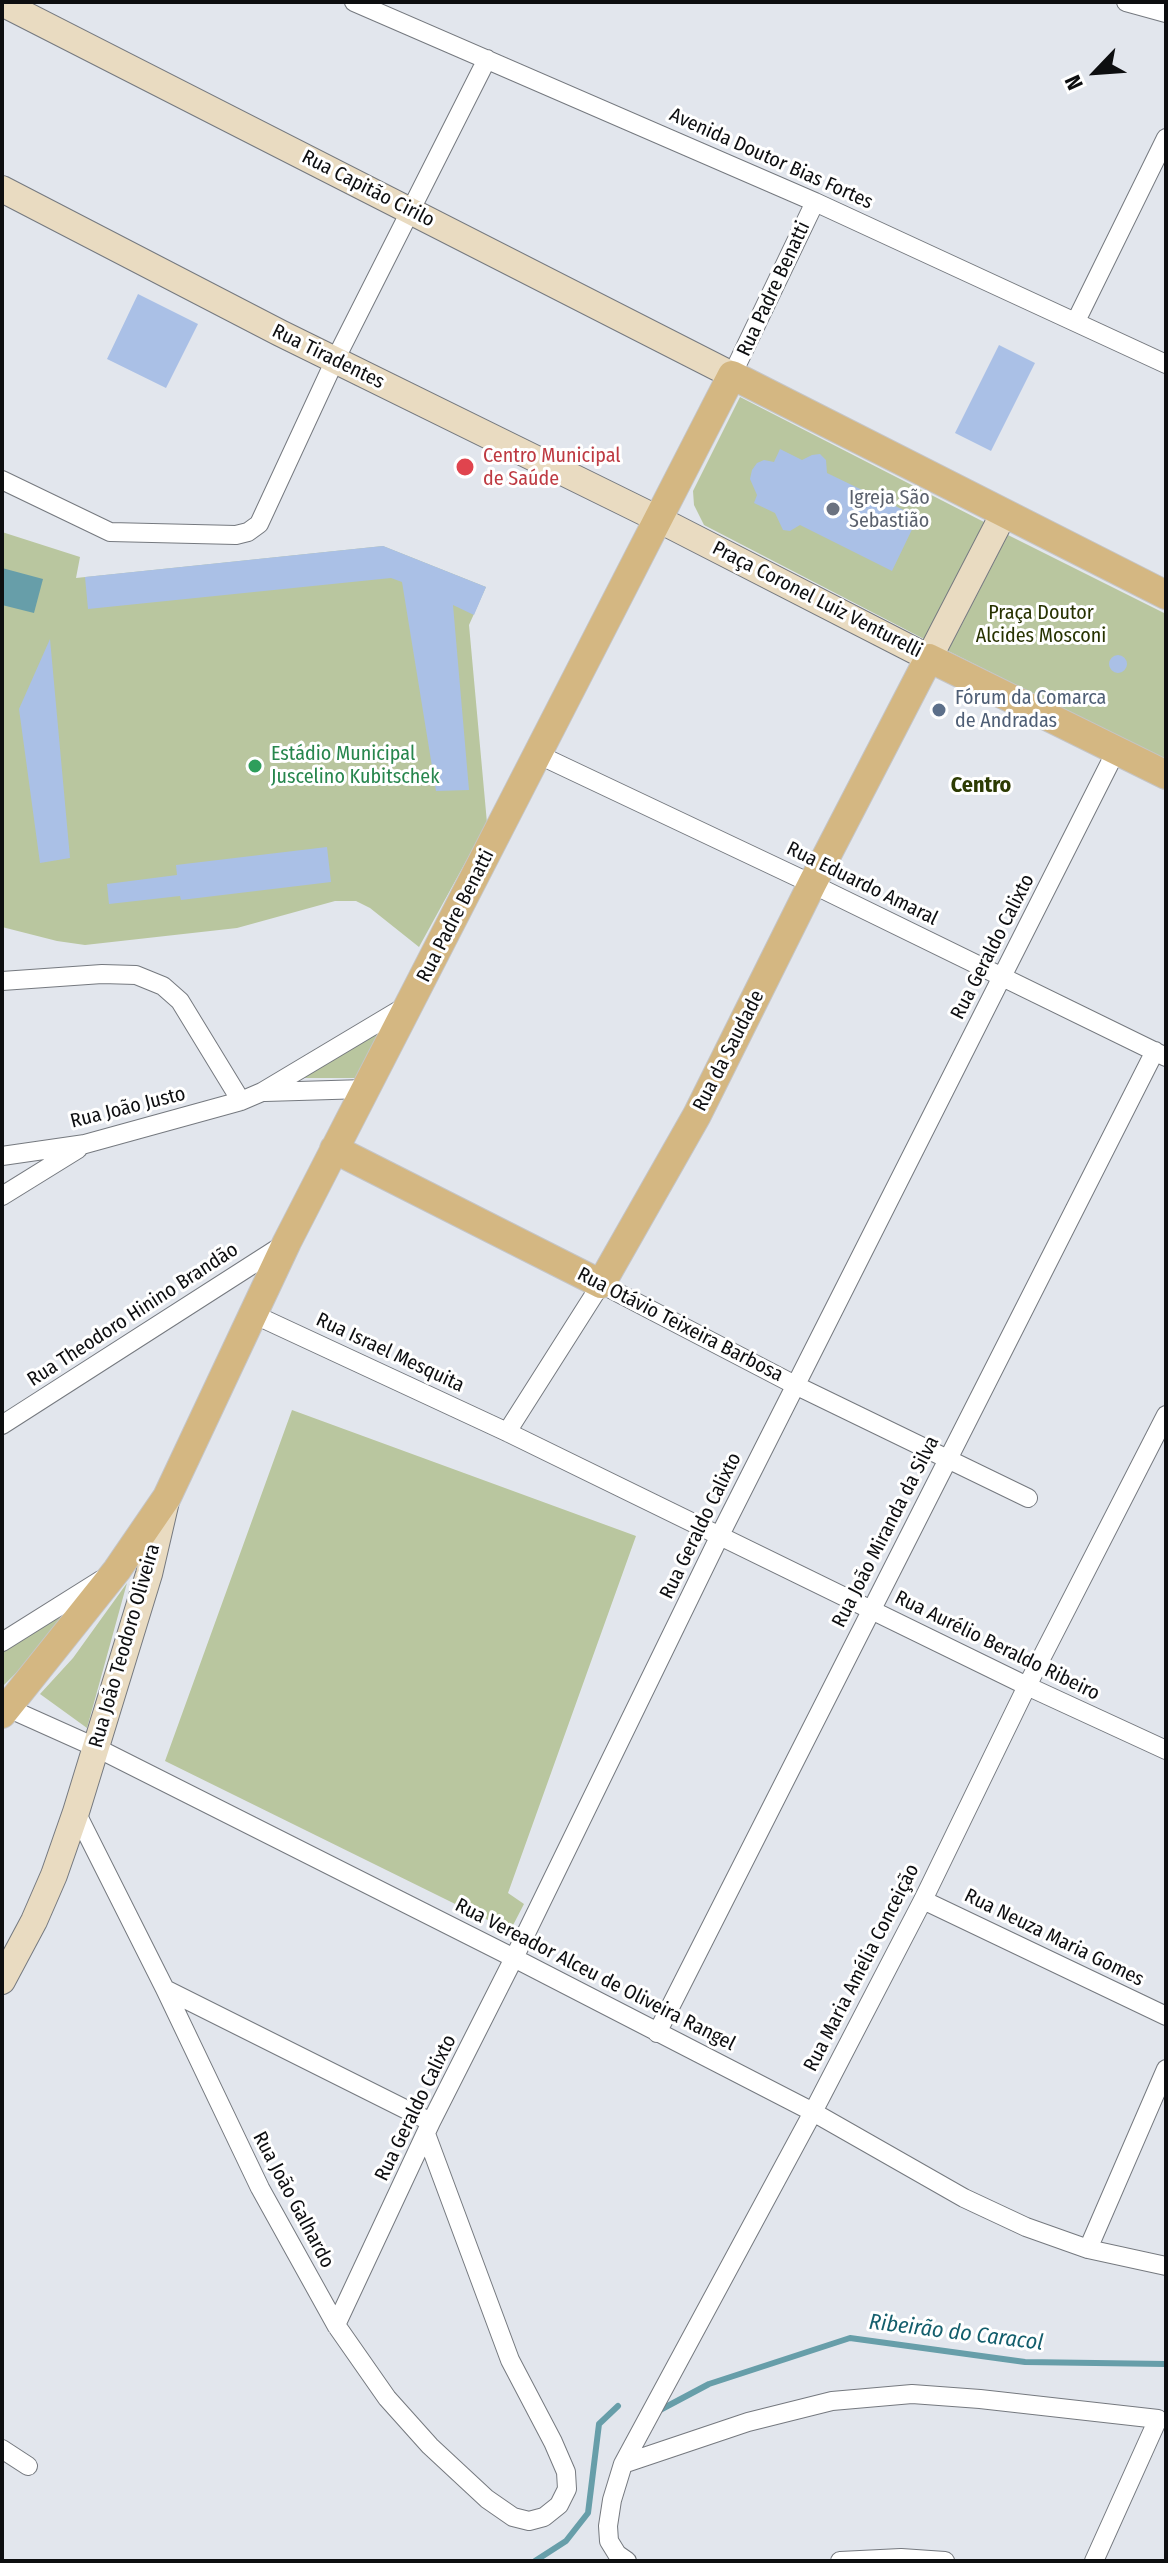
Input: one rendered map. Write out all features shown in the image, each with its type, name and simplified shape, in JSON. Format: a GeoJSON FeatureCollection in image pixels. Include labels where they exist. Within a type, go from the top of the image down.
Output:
{"type":"FeatureCollection","features":[{"type":"Feature","properties":{"kind":"main road","name":"Rua Capitão Cirilo"},"geometry":{"type":"LineString","coordinates":[[2,3],[732,375]]}},
{"type":"Feature","properties":{"kind":"main road","name":"Rua Tiradentes"},"geometry":{"type":"LineString","coordinates":[[2,189],[335,360],[658,519]]}},
{"type":"Feature","properties":{"kind":"main road"},"geometry":{"type":"LineString","coordinates":[[658,519],[732,375],[1166,595]]}},
{"type":"Feature","properties":{"kind":"main road","name":"Praça Coronel Luiz Venturelli"},"geometry":{"type":"LineString","coordinates":[[658,519],[929,658],[1004,513]]}},
{"type":"Feature","properties":{"kind":"main road","name":"Rua Padre Benatti"},"geometry":{"type":"LineString","coordinates":[[253,1314],[334,1149],[658,519]]}},
{"type":"Feature","properties":{"kind":"main road"},"geometry":{"type":"LineString","coordinates":[[929,658],[1166,775]]}},
{"type":"Feature","properties":{"kind":"main road","name":"Rua da Saudade"},"geometry":{"type":"LineString","coordinates":[[601,1284],[697,1115],[929,658]]}},
{"type":"Feature","properties":{"kind":"main road","name":"Rua Otávio Teixeira Barbosa"},"geometry":{"type":"LineString","coordinates":[[334,1149],[601,1284]]}},
{"type":"Feature","properties":{"kind":"main road","name":"Rua João Teodoro Oliveira"},"geometry":{"type":"LineString","coordinates":[[2,1981],[34,1921],[76,1812],[149,1574],[167,1497],[253,1314]]}},
{"type":"Feature","properties":{"kind":"main road"},"geometry":{"type":"LineString","coordinates":[[5,1711],[117,1570],[167,1497]]}},
{"type":"Feature","properties":{"kind":"street","name":"Avenida Doutor Bias Fortes"},"geometry":{"type":"LineString","coordinates":[[354,2],[815,202],[1166,364]]}},
{"type":"Feature","properties":{"kind":"street"},"geometry":{"type":"LineString","coordinates":[[1126,2],[1166,13]]}},
{"type":"Feature","properties":{"kind":"street"},"geometry":{"type":"LineString","coordinates":[[2,480],[96,527],[123,533],[236,535],[248,532],[259,524],[335,360],[487,59]]}},
{"type":"Feature","properties":{"kind":"street"},"geometry":{"type":"LineString","coordinates":[[1076,321],[1160,164],[1166,138]]}},
{"type":"Feature","properties":{"kind":"street","name":"Rua Padre Benatti"},"geometry":{"type":"LineString","coordinates":[[732,375],[815,202]]}},
{"type":"Feature","properties":{"kind":"street","name":"Rua Geraldo Calixto"},"geometry":{"type":"LineString","coordinates":[[336,2325],[428,2128],[719,1537],[1116,751]]}},
{"type":"Feature","properties":{"kind":"street","name":"Rua Eduardo Amaral"},"geometry":{"type":"LineString","coordinates":[[537,754],[1160,1054]]}},
{"type":"Feature","properties":{"kind":"street"},"geometry":{"type":"LineString","coordinates":[[2,981],[102,974],[136,975],[163,986],[180,1001],[241,1101]]}},
{"type":"Feature","properties":{"kind":"street"},"geometry":{"type":"LineString","coordinates":[[262,1092],[412,1002]]}},
{"type":"Feature","properties":{"kind":"street","name":"Rua João Miranda da Silva"},"geometry":{"type":"LineString","coordinates":[[657,2033],[948,1460],[1160,1054]]}},
{"type":"Feature","properties":{"kind":"street"},"geometry":{"type":"LineString","coordinates":[[262,1092],[365,1089]]}},
{"type":"Feature","properties":{"kind":"street","name":"Rua João Justo"},"geometry":{"type":"LineString","coordinates":[[2,1156],[85,1144],[241,1101],[262,1092]]}},
{"type":"Feature","properties":{"kind":"street"},"geometry":{"type":"LineString","coordinates":[[2,1196],[85,1144]]}},
{"type":"Feature","properties":{"kind":"street","name":"Rua Theodoro Hinino Brandão"},"geometry":{"type":"LineString","coordinates":[[2,1425],[287,1242]]}},
{"type":"Feature","properties":{"kind":"street","name":"Rua Otávio Teixeira Barbosa"},"geometry":{"type":"LineString","coordinates":[[601,1284],[795,1385],[1028,1498]]}},
{"type":"Feature","properties":{"kind":"street","name":"Rua da Saudade"},"geometry":{"type":"LineString","coordinates":[[507,1432],[601,1284]]}},
{"type":"Feature","properties":{"kind":"street","name":"Rua Israel Mesquita"},"geometry":{"type":"LineString","coordinates":[[253,1314],[507,1432]]}},
{"type":"Feature","properties":{"kind":"street","name":"Rua Maria Amélia Conceição"},"geometry":{"type":"LineString","coordinates":[[627,2561],[617,2554],[609,2541],[608,2526],[623,2464],[813,2112],[923,1900],[1027,1686],[1166,1415]]}},
{"type":"Feature","properties":{"kind":"street","name":"Rua Aurélio Beraldo Ribeiro"},"geometry":{"type":"LineString","coordinates":[[507,1432],[1027,1686],[1166,1750]]}},
{"type":"Feature","properties":{"kind":"street"},"geometry":{"type":"LineString","coordinates":[[2,1642],[117,1570],[153,1553]]}},
{"type":"Feature","properties":{"kind":"street","name":"Rua Vereador Alceu de Oliveira Rangel"},"geometry":{"type":"LineString","coordinates":[[5,1711],[95,1747],[514,1958],[813,2112],[964,2198],[1026,2227],[1088,2249],[1166,2266]]}},
{"type":"Feature","properties":{"kind":"street","name":"Rua João Galhardo"},"geometry":{"type":"LineString","coordinates":[[76,1812],[260,2188],[336,2325],[387,2398],[430,2446],[487,2499],[513,2517],[529,2521],[544,2517],[559,2505],[567,2489],[566,2472],[510,2360],[428,2128]]}},
{"type":"Feature","properties":{"kind":"street","name":"Rua Neuza Maria Gomes"},"geometry":{"type":"LineString","coordinates":[[923,1900],[1166,2016]]}},
{"type":"Feature","properties":{"kind":"street"},"geometry":{"type":"LineString","coordinates":[[165,1989],[428,2128]]}},
{"type":"Feature","properties":{"kind":"street"},"geometry":{"type":"LineString","coordinates":[[1088,2249],[1166,2069]]}},
{"type":"Feature","properties":{"kind":"street"},"geometry":{"type":"LineString","coordinates":[[623,2464],[748,2422],[832,2401],[912,2394],[1162,2416],[1094,2561]]}},
{"type":"Feature","properties":{"kind":"street"},"geometry":{"type":"LineString","coordinates":[[2,2449],[28,2466]]}},
{"type":"Feature","properties":{"kind":"street"},"geometry":{"type":"LineString","coordinates":[[840,2561],[901,2558],[945,2561]]}},
{"type":"Feature","properties":{"kind":"green space"},"geometry":{"type":"Polygon","coordinates":[[[740,397],[984,522],[924,639],[704,525],[694,505],[693,491],[740,397]]]}},
{"type":"Feature","properties":{"kind":"green space","name":"Estádio Municipal Juscelino Kubitschek"},"geometry":{"type":"Polygon","coordinates":[[[2,532],[80,557],[76,578],[383,546],[486,587],[469,625],[487,823],[419,947],[370,908],[356,901],[335,901],[237,928],[85,945],[2,927],[2,532]]]}},
{"type":"Feature","properties":{"kind":"green space","name":"Praça Doutor Alcides Mosconi"},"geometry":{"type":"Polygon","coordinates":[[[1008,535],[1166,614],[1166,760],[948,651],[1008,535]]]}},
{"type":"Feature","properties":{"kind":"green space"},"geometry":{"type":"Polygon","coordinates":[[[381,1031],[356,1078],[297,1078],[381,1031]]]}},
{"type":"Feature","properties":{"kind":"green space"},"geometry":{"type":"Polygon","coordinates":[[[292,1410],[636,1536],[508,1893],[524,1904],[510,1931],[165,1761],[292,1410]]]}},
{"type":"Feature","properties":{"kind":"green space"},"geometry":{"type":"Polygon","coordinates":[[[127,1583],[87,1728],[40,1694],[73,1658],[127,1583]]]}},
{"type":"Feature","properties":{"kind":"green space"},"geometry":{"type":"Polygon","coordinates":[[[78,1601],[63,1626],[2,1687],[2,1652],[78,1601]]]}},
{"type":"Feature","properties":{"kind":"water"},"geometry":{"type":"Polygon","coordinates":[[[2,568],[43,579],[34,613],[2,605],[2,568]]]}},
{"type":"Feature","properties":{"kind":"building"},"geometry":{"type":"Polygon","coordinates":[[[138,294],[198,324],[166,388],[107,359],[138,294]]]}},
{"type":"Feature","properties":{"kind":"building"},"geometry":{"type":"Polygon","coordinates":[[[999,345],[1035,363],[991,451],[955,433],[999,345]]]}},
{"type":"Feature","properties":{"kind":"building","name":"Igreja São Sebastião"},"geometry":{"type":"Polygon","coordinates":[[[780,449],[802,460],[820,454],[826,460],[827,473],[918,517],[892,571],[800,525],[790,531],[783,530],[775,513],[754,503],[757,495],[750,479],[752,470],[764,460],[774,462],[780,449]]]}},
{"type":"Feature","properties":{"kind":"building"},"geometry":{"type":"Polygon","coordinates":[[[383,546],[486,587],[474,615],[453,605],[469,790],[436,791],[402,582],[391,578],[88,609],[85,577],[383,546]]]}},
{"type":"Feature","properties":{"kind":"building"},"geometry":{"type":"Polygon","coordinates":[[[50,639],[70,858],[40,863],[19,709],[50,639]]]}},
{"type":"Feature","properties":{"kind":"building"},"geometry":{"type":"Polygon","coordinates":[[[1118,655],[1127,664],[1118,673],[1109,664],[1118,655]]]}},
{"type":"Feature","properties":{"kind":"building"},"geometry":{"type":"Polygon","coordinates":[[[327,847],[331,882],[181,900],[180,896],[109,904],[107,884],[177,875],[176,865],[327,847]]]}},
{"type":"Feature","properties":{"kind":"waterway","name":"Ribeirão do Caracol"},"geometry":{"type":"LineString","coordinates":[[660,2410],[709,2384],[850,2338],[1025,2362],[1166,2364]]}},
{"type":"Feature","properties":{"kind":"waterway","name":"Ribeirão do Caracol"},"geometry":{"type":"LineString","coordinates":[[535,2561],[566,2541],[588,2513],[599,2424],[618,2406]]}},
{"type":"Feature","properties":{"kind":"place","name":"Centro Municipal de Saúde"},"geometry":{"type":"Point","coordinates":[465,467]}},
{"type":"Feature","properties":{"kind":"place","name":"Igreja São Sebastião"},"geometry":{"type":"Point","coordinates":[833,509]}},
{"type":"Feature","properties":{"kind":"place","name":"Fórum da Comarca de Andradas"},"geometry":{"type":"Point","coordinates":[939,710]}},
{"type":"Feature","properties":{"kind":"place","name":"Estádio Municipal Juscelino Kubitschek"},"geometry":{"type":"Point","coordinates":[255,766]}},
{"type":"Feature","properties":{"kind":"district","name":"Centro"},"geometry":{"type":"Point","coordinates":[981,786]}}]}
